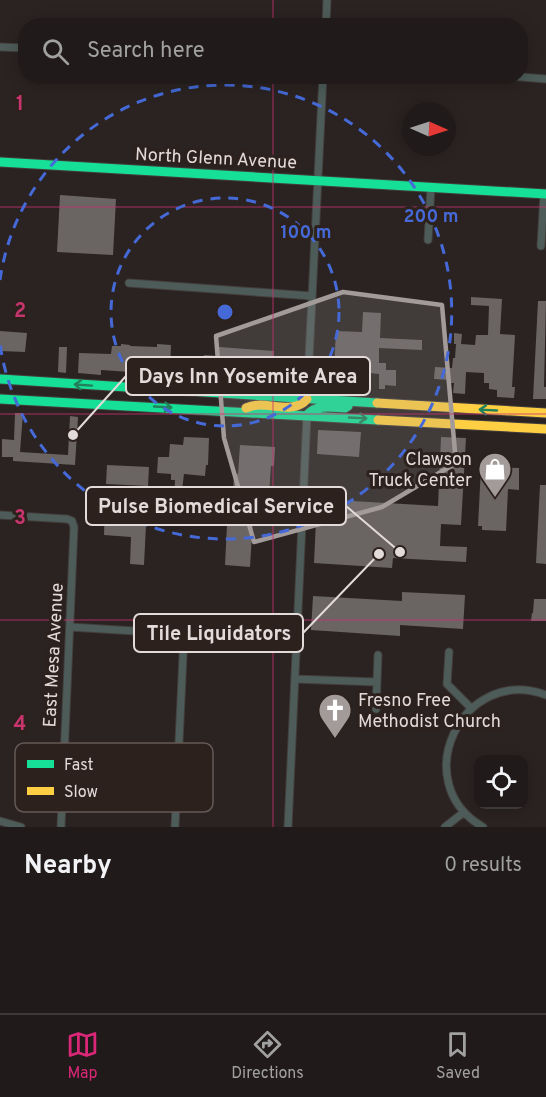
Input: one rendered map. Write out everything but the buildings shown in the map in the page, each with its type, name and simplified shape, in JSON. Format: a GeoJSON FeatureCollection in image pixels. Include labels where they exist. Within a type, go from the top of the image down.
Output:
{"type":"FeatureCollection","features":[{"type":"Feature","properties":{"kind":"main road","name":"North Glenn Avenue"},"geometry":{"type":"LineString","coordinates":[[0,162],[545,194]]}},
{"type":"Feature","properties":{"kind":"main road"},"geometry":{"type":"LineString","coordinates":[[0,379],[546,413]]}},
{"type":"Feature","properties":{"kind":"main road"},"geometry":{"type":"LineString","coordinates":[[0,399],[546,429]]}},
{"type":"Feature","properties":{"kind":"main road"},"geometry":{"type":"LineString","coordinates":[[234,411],[256,405],[295,407],[304,404],[307,399]]}},
{"type":"Feature","properties":{"kind":"main road"},"geometry":{"type":"LineString","coordinates":[[307,416],[309,411],[315,408],[345,408],[353,402]]}},
{"type":"Feature","properties":{"kind":"street"},"geometry":{"type":"LineString","coordinates":[[326,18],[327,0]]}},
{"type":"Feature","properties":{"kind":"street"},"geometry":{"type":"LineString","coordinates":[[0,47],[18,48]]}},
{"type":"Feature","properties":{"kind":"street"},"geometry":{"type":"LineString","coordinates":[[528,78],[546,79]]}},
{"type":"Feature","properties":{"kind":"street"},"geometry":{"type":"LineString","coordinates":[[307,399],[323,84]]}},
{"type":"Feature","properties":{"kind":"street"},"geometry":{"type":"LineString","coordinates":[[428,240],[431,187]]}},
{"type":"Feature","properties":{"kind":"street","name":"North Glenn Avenue"},"geometry":{"type":"LineString","coordinates":[[541,246],[545,194]]}},
{"type":"Feature","properties":{"kind":"street"},"geometry":{"type":"LineString","coordinates":[[129,284],[312,296]]}},
{"type":"Feature","properties":{"kind":"street"},"geometry":{"type":"LineString","coordinates":[[288,827],[307,416]]}},
{"type":"Feature","properties":{"kind":"street","name":"East Mesa Avenue"},"geometry":{"type":"LineString","coordinates":[[0,515],[67,519],[72,521],[74,527],[65,743]]}},
{"type":"Feature","properties":{"kind":"street"},"geometry":{"type":"LineString","coordinates":[[70,627],[297,641]]}},
{"type":"Feature","properties":{"kind":"street"},"geometry":{"type":"LineString","coordinates":[[179,743],[184,635]]}},
{"type":"Feature","properties":{"kind":"street"},"geometry":{"type":"LineString","coordinates":[[449,652],[447,684],[471,708]]}},
{"type":"Feature","properties":{"kind":"street"},"geometry":{"type":"LineString","coordinates":[[376,709],[378,655]]}},
{"type":"Feature","properties":{"kind":"street"},"geometry":{"type":"LineString","coordinates":[[295,679],[377,682]]}},
{"type":"Feature","properties":{"kind":"street"},"geometry":{"type":"LineString","coordinates":[[483,827],[464,812],[450,787],[446,759],[454,731],[471,708],[489,697],[524,690],[546,695]]}},
{"type":"Feature","properties":{"kind":"street","name":"East Mesa Avenue"},"geometry":{"type":"LineString","coordinates":[[61,827],[62,812]]}},
{"type":"Feature","properties":{"kind":"street"},"geometry":{"type":"LineString","coordinates":[[175,827],[176,812]]}},
{"type":"Feature","properties":{"kind":"street"},"geometry":{"type":"LineString","coordinates":[[445,827],[464,812]]}},
{"type":"Feature","properties":{"kind":"street"},"geometry":{"type":"LineString","coordinates":[[0,821],[21,827]]}},
{"type":"Feature","properties":{"kind":"highlighted area"},"geometry":{"type":"Polygon","coordinates":[[[343,292],[442,305],[456,463],[382,507],[254,542],[224,438],[216,336],[343,292]]]}},
{"type":"Feature","properties":{"kind":"traffic: fast"},"geometry":{"type":"LineString","coordinates":[[0,162],[546,194]]}},
{"type":"Feature","properties":{"kind":"traffic: fast"},"geometry":{"type":"LineString","coordinates":[[0,379],[377,403]]}},
{"type":"Feature","properties":{"kind":"traffic: fast"},"geometry":{"type":"LineString","coordinates":[[0,399],[378,420]]}},
{"type":"Feature","properties":{"kind":"traffic: fast"},"geometry":{"type":"LineString","coordinates":[[307,415],[315,409],[348,406]]}},
{"type":"Feature","properties":{"kind":"traffic: slow"},"geometry":{"type":"LineString","coordinates":[[246,408],[260,405],[291,407],[307,399]]}},
{"type":"Feature","properties":{"kind":"traffic: slow"},"geometry":{"type":"LineString","coordinates":[[377,403],[546,413]]}},
{"type":"Feature","properties":{"kind":"traffic: slow"},"geometry":{"type":"LineString","coordinates":[[378,420],[546,429]]}},
{"type":"Feature","properties":{"kind":"place","name":"Days Inn Yosemite Area"},"geometry":{"type":"Point","coordinates":[73,435]}},
{"type":"Feature","properties":{"kind":"place","name":"Clawson Truck Center"},"geometry":{"type":"Point","coordinates":[495,498]}},
{"type":"Feature","properties":{"kind":"place","name":"Pulse Biomedical Service"},"geometry":{"type":"Point","coordinates":[400,552]}},
{"type":"Feature","properties":{"kind":"place","name":"Tile Liquidators"},"geometry":{"type":"Point","coordinates":[379,554]}},
{"type":"Feature","properties":{"kind":"place","name":"Fresno Free Methodist Church"},"geometry":{"type":"Point","coordinates":[335,739]}}]}
